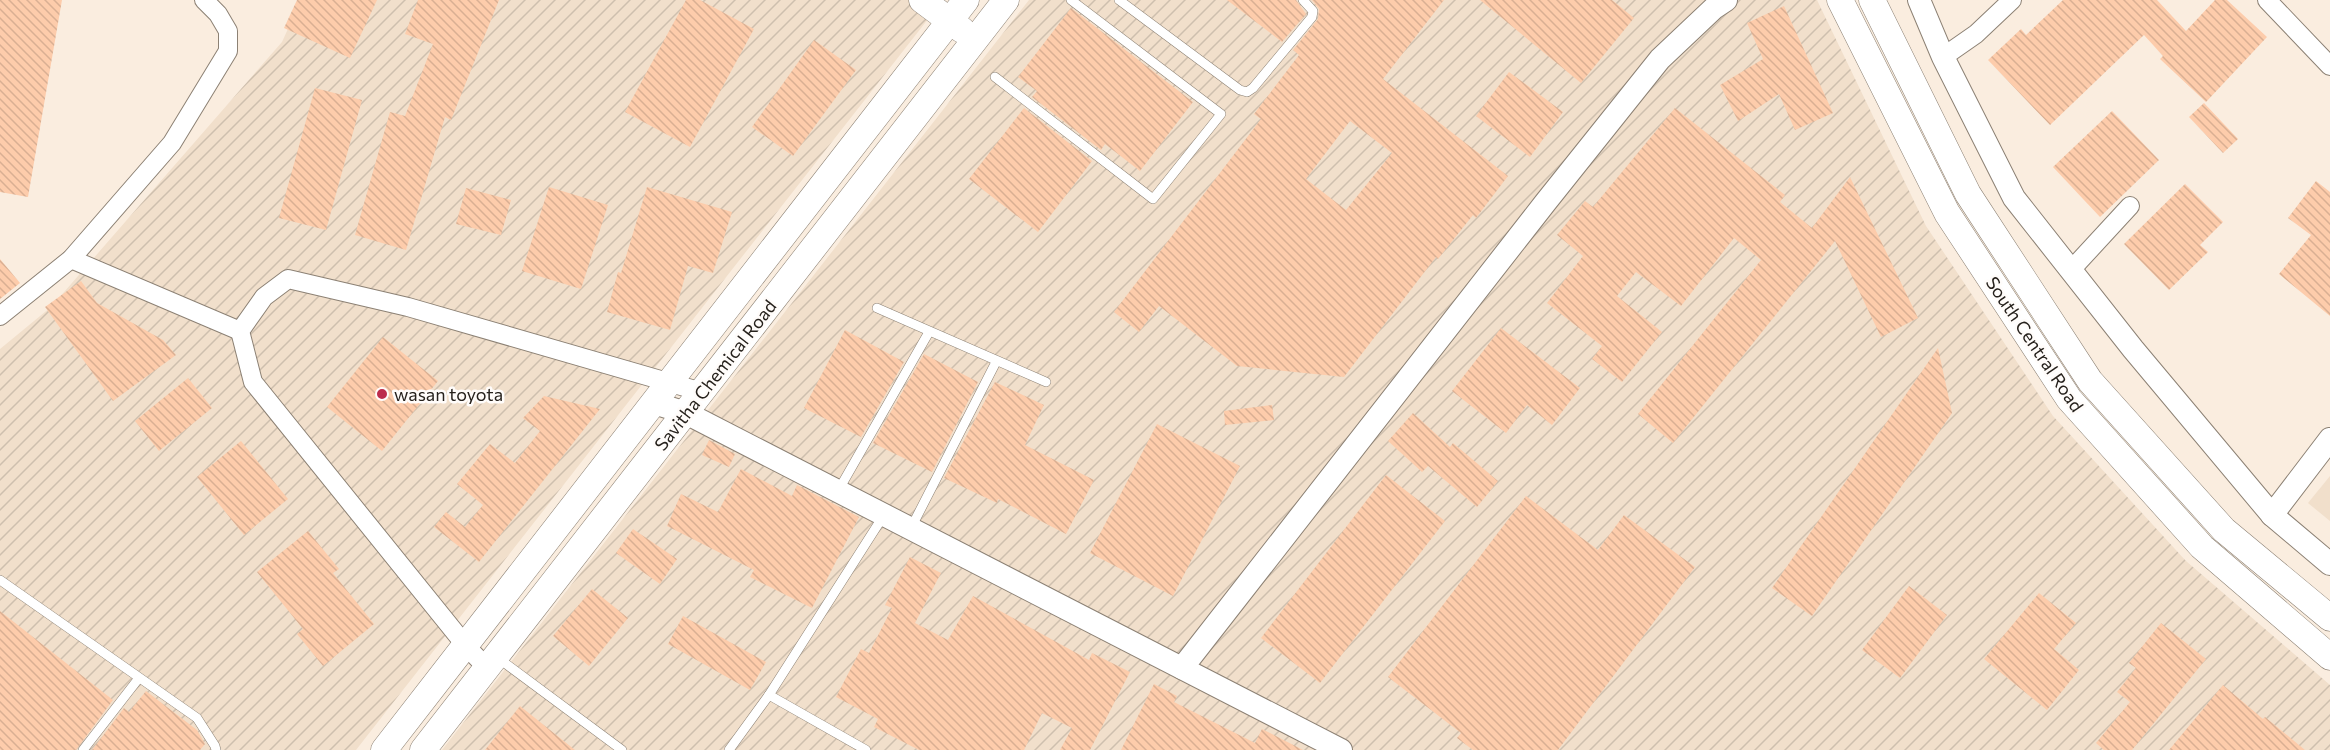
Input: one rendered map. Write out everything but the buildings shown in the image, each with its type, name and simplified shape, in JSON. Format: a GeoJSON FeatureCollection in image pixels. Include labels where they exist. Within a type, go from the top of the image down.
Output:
{"type":"FeatureCollection","features":[{"type":"Feature","properties":{"kind":"main road"},"geometry":{"type":"LineString","coordinates":[[922,0],[975,40]]}},
{"type":"Feature","properties":{"kind":"main road","name":"Savitha Chemical Road"},"geometry":{"type":"LineString","coordinates":[[384,750],[966,0]]}},
{"type":"Feature","properties":{"kind":"main road","name":"Savitha Chemical Road"},"geometry":{"type":"LineString","coordinates":[[423,750],[1006,0]]}},
{"type":"Feature","properties":{"kind":"main road","name":"South Central Road"},"geometry":{"type":"LineString","coordinates":[[1840,0],[1947,213],[2069,399],[2202,547],[2330,657]]}},
{"type":"Feature","properties":{"kind":"main road","name":"South Central Road"},"geometry":{"type":"LineString","coordinates":[[1872,0],[1968,194],[2090,381],[2224,530],[2330,618]]}},
{"type":"Feature","properties":{"kind":"street"},"geometry":{"type":"LineString","coordinates":[[0,316],[71,259],[172,143],[228,51],[228,31],[218,14],[204,0]]}},
{"type":"Feature","properties":{"kind":"street"},"geometry":{"type":"LineString","coordinates":[[1182,668],[1660,59],[1714,8],[1726,0]]}},
{"type":"Feature","properties":{"kind":"street"},"geometry":{"type":"LineString","coordinates":[[1919,0],[1943,57],[2014,198],[2133,349],[2272,515],[2330,564]]}},
{"type":"Feature","properties":{"kind":"street"},"geometry":{"type":"LineString","coordinates":[[1943,57],[1976,34],[2012,0]]}},
{"type":"Feature","properties":{"kind":"street"},"geometry":{"type":"LineString","coordinates":[[2267,0],[2330,66]]}},
{"type":"Feature","properties":{"kind":"street"},"geometry":{"type":"LineString","coordinates":[[2071,270],[2130,206]]}},
{"type":"Feature","properties":{"kind":"street"},"geometry":{"type":"LineString","coordinates":[[71,259],[240,331]]}},
{"type":"Feature","properties":{"kind":"street"},"geometry":{"type":"LineString","coordinates":[[491,662],[466,646],[253,382],[240,331],[264,297],[288,279],[408,307],[702,392]]}},
{"type":"Feature","properties":{"kind":"street"},"geometry":{"type":"LineString","coordinates":[[654,403],[686,413],[1341,750]]}},
{"type":"Feature","properties":{"kind":"street"},"geometry":{"type":"LineString","coordinates":[[2272,515],[2330,439]]}},
{"type":"Feature","properties":{"kind":"lane"},"geometry":{"type":"LineString","coordinates":[[995,77],[1153,199],[1221,114],[1071,0]]}},
{"type":"Feature","properties":{"kind":"lane"},"geometry":{"type":"LineString","coordinates":[[1119,0],[1240,90],[1246,92],[1253,88],[1312,17],[1313,11],[1303,0]]}},
{"type":"Feature","properties":{"kind":"lane"},"geometry":{"type":"LineString","coordinates":[[877,308],[1046,382]]}},
{"type":"Feature","properties":{"kind":"lane"},"geometry":{"type":"LineString","coordinates":[[838,491],[929,332]]}},
{"type":"Feature","properties":{"kind":"lane"},"geometry":{"type":"LineString","coordinates":[[911,528],[996,362]]}},
{"type":"Feature","properties":{"kind":"lane"},"geometry":{"type":"LineString","coordinates":[[729,750],[769,695],[884,515]]}},
{"type":"Feature","properties":{"kind":"lane"},"geometry":{"type":"LineString","coordinates":[[0,580],[197,718],[216,750]]}},
{"type":"Feature","properties":{"kind":"lane"},"geometry":{"type":"LineString","coordinates":[[491,662],[622,750]]}},
{"type":"Feature","properties":{"kind":"lane"},"geometry":{"type":"LineString","coordinates":[[83,750],[139,678]]}},
{"type":"Feature","properties":{"kind":"lane"},"geometry":{"type":"LineString","coordinates":[[769,695],[866,750]]}},
{"type":"Feature","properties":{"kind":"shaded area"},"geometry":{"type":"Polygon","coordinates":[[[301,0],[943,0],[356,750],[0,750],[0,349],[51,307],[282,42],[301,0]]]}},
{"type":"Feature","properties":{"kind":"shaded area"},"geometry":{"type":"Polygon","coordinates":[[[1029,0],[1817,0],[1926,226],[2053,416],[2186,561],[2330,685],[2330,750],[442,750],[1029,0]]]}},
{"type":"Feature","properties":{"kind":"shaded area"},"geometry":{"type":"Polygon","coordinates":[[[2330,476],[2330,521],[2308,503],[2330,476]]]}},
{"type":"Feature","properties":{"kind":"place","name":"wasan toyota"},"geometry":{"type":"Point","coordinates":[382,394]}}]}
